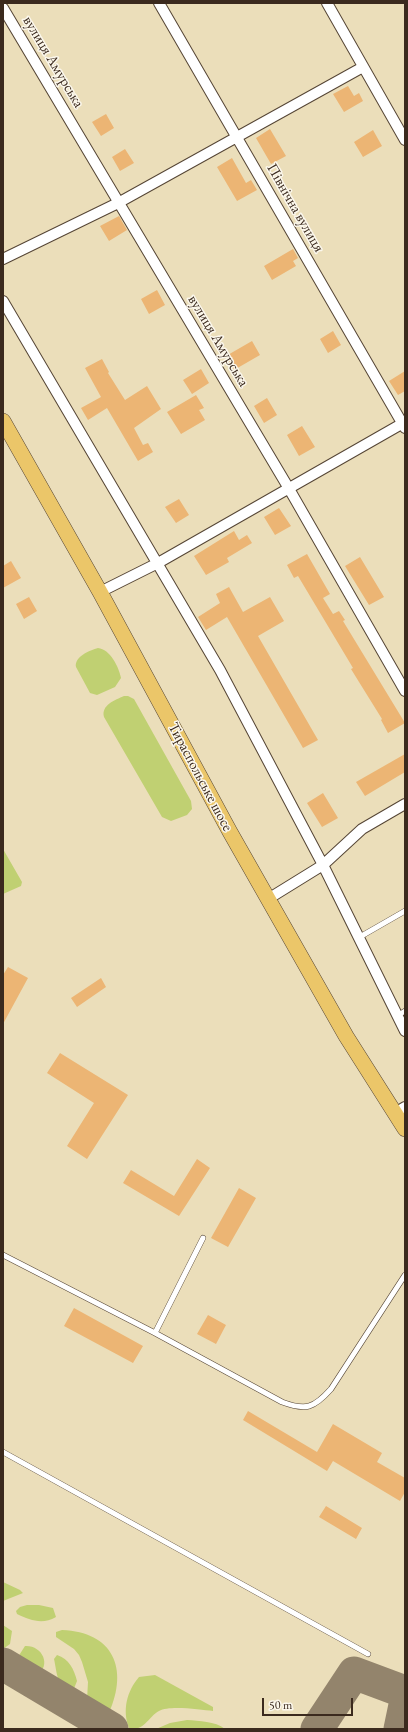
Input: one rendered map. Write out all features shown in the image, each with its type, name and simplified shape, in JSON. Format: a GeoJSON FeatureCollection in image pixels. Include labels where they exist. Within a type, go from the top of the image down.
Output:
{"type":"FeatureCollection","features":[{"type":"Feature","properties":{"kind":"main road","name":"Тираспольське шосе"},"geometry":{"type":"LineString","coordinates":[[3,421],[100,592],[268,899],[346,1036],[400,1110],[405,1129]]}},
{"type":"Feature","properties":{"kind":"street","name":"Північна вулиця"},"geometry":{"type":"LineString","coordinates":[[159,3],[404,424]]}},
{"type":"Feature","properties":{"kind":"street"},"geometry":{"type":"LineString","coordinates":[[327,3],[405,140]]}},
{"type":"Feature","properties":{"kind":"street","name":"вулиця Амурська"},"geometry":{"type":"LineString","coordinates":[[3,8],[288,487],[405,691]]}},
{"type":"Feature","properties":{"kind":"street"},"geometry":{"type":"LineString","coordinates":[[3,259],[118,203],[363,67]]}},
{"type":"Feature","properties":{"kind":"street"},"geometry":{"type":"LineString","coordinates":[[3,301],[220,670],[323,865],[358,938],[401,1014],[405,1031]]}},
{"type":"Feature","properties":{"kind":"street"},"geometry":{"type":"LineString","coordinates":[[100,592],[158,563],[288,487],[404,424]]}},
{"type":"Feature","properties":{"kind":"street"},"geometry":{"type":"LineString","coordinates":[[268,899],[323,865],[362,829],[405,804]]}},
{"type":"Feature","properties":{"kind":"lane"},"geometry":{"type":"LineString","coordinates":[[358,938],[405,912]]}},
{"type":"Feature","properties":{"kind":"lane"},"geometry":{"type":"LineString","coordinates":[[155,1333],[203,1238]]}},
{"type":"Feature","properties":{"kind":"lane"},"geometry":{"type":"LineString","coordinates":[[3,1255],[155,1333],[282,1402],[297,1407],[309,1407],[320,1401],[331,1389],[405,1275]]}},
{"type":"Feature","properties":{"kind":"lane"},"geometry":{"type":"LineString","coordinates":[[3,1452],[368,1654]]}},
{"type":"Feature","properties":{"kind":"green space"},"geometry":{"type":"Polygon","coordinates":[[[98,648],[110,655],[116,664],[121,678],[115,687],[97,695],[90,693],[76,667],[76,663],[83,654],[98,648]]]}},
{"type":"Feature","properties":{"kind":"green space"},"geometry":{"type":"Polygon","coordinates":[[[124,696],[134,699],[191,801],[192,809],[187,815],[171,821],[162,817],[104,717],[107,706],[113,701],[124,696]]]}},
{"type":"Feature","properties":{"kind":"green space"},"geometry":{"type":"Polygon","coordinates":[[[3,849],[22,882],[21,886],[3,894],[3,849]]]}},
{"type":"Feature","properties":{"kind":"green space"},"geometry":{"type":"Polygon","coordinates":[[[3,1582],[20,1590],[23,1593],[3,1601],[3,1582]]]}},
{"type":"Feature","properties":{"kind":"green space"},"geometry":{"type":"Polygon","coordinates":[[[27,1605],[39,1605],[53,1608],[56,1617],[46,1621],[36,1621],[17,1614],[16,1611],[20,1607],[27,1605]]]}},
{"type":"Feature","properties":{"kind":"green space"},"geometry":{"type":"Polygon","coordinates":[[[3,1625],[12,1631],[10,1644],[3,1649],[3,1625]]]}},
{"type":"Feature","properties":{"kind":"green space"},"geometry":{"type":"Polygon","coordinates":[[[62,1630],[79,1632],[94,1637],[105,1645],[112,1655],[116,1667],[117,1681],[115,1697],[109,1713],[104,1715],[91,1707],[87,1700],[88,1682],[82,1662],[74,1649],[56,1637],[56,1632],[62,1630]]]}},
{"type":"Feature","properties":{"kind":"green space"},"geometry":{"type":"Polygon","coordinates":[[[25,1646],[36,1649],[43,1656],[44,1666],[37,1675],[19,1667],[18,1657],[25,1646]]]}},
{"type":"Feature","properties":{"kind":"green space"},"geometry":{"type":"Polygon","coordinates":[[[57,1655],[68,1662],[76,1677],[77,1681],[71,1696],[66,1692],[58,1679],[54,1659],[57,1655]]]}},
{"type":"Feature","properties":{"kind":"green space"},"geometry":{"type":"Polygon","coordinates":[[[155,1675],[213,1707],[213,1711],[186,1708],[164,1709],[155,1714],[142,1726],[134,1729],[129,1728],[126,1708],[131,1688],[139,1677],[155,1675]]]}},
{"type":"Feature","properties":{"kind":"green space"},"geometry":{"type":"Polygon","coordinates":[[[187,1720],[217,1724],[225,1729],[156,1729],[170,1723],[187,1720]]]}},
{"type":"Feature","properties":{"kind":"building"},"geometry":{"type":"Polygon","coordinates":[[[348,86],[354,96],[359,93],[363,101],[344,112],[333,94],[348,86]]]}},
{"type":"Feature","properties":{"kind":"building"},"geometry":{"type":"Polygon","coordinates":[[[106,114],[114,128],[101,136],[92,122],[106,114]]]}},
{"type":"Feature","properties":{"kind":"building"},"geometry":{"type":"Polygon","coordinates":[[[270,129],[286,156],[271,164],[256,138],[270,129]]]}},
{"type":"Feature","properties":{"kind":"building"},"geometry":{"type":"Polygon","coordinates":[[[373,130],[382,146],[363,157],[354,142],[373,130]]]}},
{"type":"Feature","properties":{"kind":"building"},"geometry":{"type":"Polygon","coordinates":[[[125,149],[134,163],[120,171],[112,157],[125,149]]]}},
{"type":"Feature","properties":{"kind":"building"},"geometry":{"type":"Polygon","coordinates":[[[232,158],[246,183],[251,180],[257,190],[237,201],[217,167],[232,158]]]}},
{"type":"Feature","properties":{"kind":"building"},"geometry":{"type":"Polygon","coordinates":[[[119,216],[127,230],[109,241],[100,226],[119,216]]]}},
{"type":"Feature","properties":{"kind":"building"},"geometry":{"type":"Polygon","coordinates":[[[293,249],[298,258],[293,261],[296,266],[272,280],[264,266],[293,249]]]}},
{"type":"Feature","properties":{"kind":"building"},"geometry":{"type":"Polygon","coordinates":[[[157,290],[165,305],[149,314],[141,299],[157,290]]]}},
{"type":"Feature","properties":{"kind":"building"},"geometry":{"type":"Polygon","coordinates":[[[333,331],[341,345],[328,353],[320,339],[333,331]]]}},
{"type":"Feature","properties":{"kind":"building"},"geometry":{"type":"Polygon","coordinates":[[[252,341],[260,355],[234,370],[226,356],[252,341]]]}},
{"type":"Feature","properties":{"kind":"building"},"geometry":{"type":"Polygon","coordinates":[[[102,359],[109,372],[108,373],[125,400],[147,386],[161,409],[134,428],[143,445],[148,443],[153,452],[138,461],[107,408],[88,420],[81,408],[101,397],[85,368],[102,359]]]}},
{"type":"Feature","properties":{"kind":"building"},"geometry":{"type":"Polygon","coordinates":[[[201,369],[209,383],[192,394],[183,380],[201,369]]]}},
{"type":"Feature","properties":{"kind":"building"},"geometry":{"type":"Polygon","coordinates":[[[405,371],[405,391],[398,395],[389,381],[405,371]]]}},
{"type":"Feature","properties":{"kind":"building"},"geometry":{"type":"Polygon","coordinates":[[[196,395],[204,408],[199,410],[205,420],[181,434],[167,412],[196,395]]]}},
{"type":"Feature","properties":{"kind":"building"},"geometry":{"type":"Polygon","coordinates":[[[267,398],[277,415],[264,423],[254,406],[267,398]]]}},
{"type":"Feature","properties":{"kind":"building"},"geometry":{"type":"Polygon","coordinates":[[[302,426],[315,447],[299,456],[287,435],[302,426]]]}},
{"type":"Feature","properties":{"kind":"building"},"geometry":{"type":"Polygon","coordinates":[[[179,499],[189,515],[176,523],[165,507],[179,499]]]}},
{"type":"Feature","properties":{"kind":"building"},"geometry":{"type":"Polygon","coordinates":[[[279,508],[291,526],[275,535],[264,517],[279,508]]]}},
{"type":"Feature","properties":{"kind":"building"},"geometry":{"type":"Polygon","coordinates":[[[234,531],[239,540],[247,535],[252,543],[227,558],[229,562],[206,575],[194,556],[234,531]]]}},
{"type":"Feature","properties":{"kind":"building"},"geometry":{"type":"Polygon","coordinates":[[[307,554],[330,594],[323,598],[333,614],[339,611],[345,620],[343,621],[405,723],[388,733],[381,720],[382,719],[351,669],[353,668],[298,576],[294,578],[287,565],[307,554]]]}},
{"type":"Feature","properties":{"kind":"building"},"geometry":{"type":"Polygon","coordinates":[[[360,557],[384,597],[369,605],[345,566],[360,557]]]}},
{"type":"Feature","properties":{"kind":"building"},"geometry":{"type":"Polygon","coordinates":[[[11,561],[21,578],[3,588],[3,566],[11,561]]]}},
{"type":"Feature","properties":{"kind":"building"},"geometry":{"type":"Polygon","coordinates":[[[229,587],[243,612],[270,597],[284,621],[258,636],[318,740],[303,748],[227,617],[206,630],[198,617],[220,603],[216,594],[229,587]]]}},
{"type":"Feature","properties":{"kind":"building"},"geometry":{"type":"Polygon","coordinates":[[[29,597],[37,611],[24,619],[16,604],[29,597]]]}},
{"type":"Feature","properties":{"kind":"building"},"geometry":{"type":"Polygon","coordinates":[[[405,754],[405,772],[365,796],[356,782],[405,754]]]}},
{"type":"Feature","properties":{"kind":"building"},"geometry":{"type":"Polygon","coordinates":[[[323,793],[338,818],[322,827],[307,803],[323,793]]]}},
{"type":"Feature","properties":{"kind":"building"},"geometry":{"type":"Polygon","coordinates":[[[8,967],[28,978],[3,1024],[3,975],[8,967]]]}},
{"type":"Feature","properties":{"kind":"building"},"geometry":{"type":"Polygon","coordinates":[[[101,978],[106,987],[77,1007],[71,998],[101,978]]]}},
{"type":"Feature","properties":{"kind":"building"},"geometry":{"type":"Polygon","coordinates":[[[60,1053],[128,1095],[87,1159],[67,1146],[94,1103],[47,1073],[60,1053]]]}},
{"type":"Feature","properties":{"kind":"building"},"geometry":{"type":"Polygon","coordinates":[[[197,1159],[210,1168],[179,1216],[123,1183],[131,1170],[174,1196],[197,1159]]]}},
{"type":"Feature","properties":{"kind":"building"},"geometry":{"type":"Polygon","coordinates":[[[239,1188],[256,1198],[228,1247],[211,1238],[239,1188]]]}},
{"type":"Feature","properties":{"kind":"building"},"geometry":{"type":"Polygon","coordinates":[[[74,1308],[143,1346],[133,1363],[64,1326],[74,1308]]]}},
{"type":"Feature","properties":{"kind":"building"},"geometry":{"type":"Polygon","coordinates":[[[208,1315],[226,1325],[216,1344],[197,1334],[208,1315]]]}},
{"type":"Feature","properties":{"kind":"building"},"geometry":{"type":"Polygon","coordinates":[[[248,1411],[317,1452],[333,1424],[382,1453],[377,1462],[405,1478],[405,1492],[400,1501],[333,1461],[327,1471],[243,1420],[248,1411]]]}},
{"type":"Feature","properties":{"kind":"building"},"geometry":{"type":"Polygon","coordinates":[[[326,1506],[362,1528],[356,1539],[319,1517],[326,1506]]]}},
{"type":"Feature","properties":{"kind":"taxiway"},"geometry":{"type":"LineString","coordinates":[[3,1664],[112,1729]]}},
{"type":"Feature","properties":{"kind":"taxiway"},"geometry":{"type":"LineString","coordinates":[[317,1729],[354,1673],[405,1692]]}},
{"type":"Feature","properties":{"kind":"taxiway"},"geometry":{"type":"LineString","coordinates":[[400,1729],[405,1705]]}}]}
